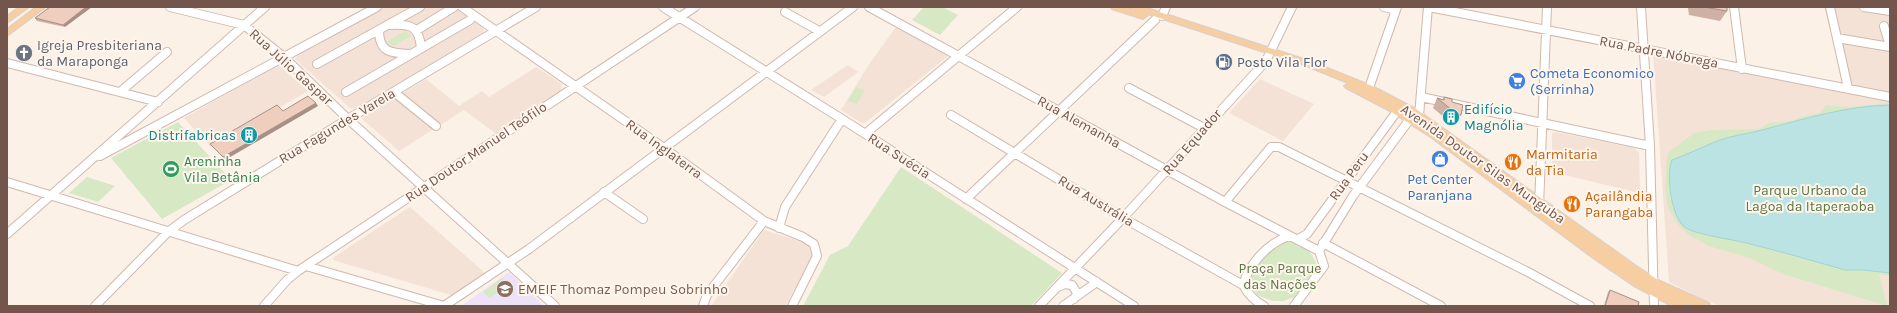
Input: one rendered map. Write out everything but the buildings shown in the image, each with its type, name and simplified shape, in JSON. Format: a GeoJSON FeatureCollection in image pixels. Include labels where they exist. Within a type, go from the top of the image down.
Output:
{"type":"FeatureCollection","features":[{"type":"Feature","properties":{"kind":"main road"},"geometry":{"type":"LineString","coordinates":[[7,20],[25,7]]}},
{"type":"Feature","properties":{"kind":"main road"},"geometry":{"type":"LineString","coordinates":[[7,33],[42,7]]}},
{"type":"Feature","properties":{"kind":"main road","name":"Avenida Doutor Silas Munguba"},"geometry":{"type":"LineString","coordinates":[[1115,7],[1158,18],[1270,54],[1322,74],[1414,117]]}},
{"type":"Feature","properties":{"kind":"main road","name":"Avenida Doutor Silas Munguba"},"geometry":{"type":"LineString","coordinates":[[1135,7],[1158,18]]}},
{"type":"Feature","properties":{"kind":"main road","name":"Avenida Doutor Silas Munguba"},"geometry":{"type":"LineString","coordinates":[[1270,54],[1307,63],[1369,88],[1414,117],[1539,208],[1601,257],[1682,306]]}},
{"type":"Feature","properties":{"kind":"main road","name":"Avenida Doutor Silas Munguba"},"geometry":{"type":"LineString","coordinates":[[1654,288],[1705,306]]}},
{"type":"Feature","properties":{"kind":"street","name":"Rua Júlio Gaspar"},"geometry":{"type":"LineString","coordinates":[[170,7],[244,25],[285,58],[348,119],[555,306]]}},
{"type":"Feature","properties":{"kind":"street"},"geometry":{"type":"LineString","coordinates":[[111,147],[158,102],[265,7]]}},
{"type":"Feature","properties":{"kind":"street"},"geometry":{"type":"LineString","coordinates":[[7,234],[88,163],[111,147],[285,58],[377,7]]}},
{"type":"Feature","properties":{"kind":"street"},"geometry":{"type":"LineString","coordinates":[[317,64],[420,7]]}},
{"type":"Feature","properties":{"kind":"street"},"geometry":{"type":"LineString","coordinates":[[417,30],[454,7]]}},
{"type":"Feature","properties":{"kind":"street","name":"Rua Inglaterra"},"geometry":{"type":"LineString","coordinates":[[462,7],[664,148],[764,221],[814,244],[817,256],[792,306]]}},
{"type":"Feature","properties":{"kind":"street","name":"Rua Fagundes Varela"},"geometry":{"type":"LineString","coordinates":[[95,306],[168,232],[245,182],[348,119],[536,7]]}},
{"type":"Feature","properties":{"kind":"street","name":"Rua Suécia"},"geometry":{"type":"LineString","coordinates":[[663,7],[1077,268],[1134,306]]}},
{"type":"Feature","properties":{"kind":"street","name":"Rua Doutor Manuel Teófilo"},"geometry":{"type":"LineString","coordinates":[[264,306],[287,280],[298,271],[695,7]]}},
{"type":"Feature","properties":{"kind":"street"},"geometry":{"type":"LineString","coordinates":[[306,266],[444,306],[507,264],[853,7]]}},
{"type":"Feature","properties":{"kind":"street","name":"Rua Alemanha"},"geometry":{"type":"LineString","coordinates":[[869,7],[1225,202],[1294,238]]}},
{"type":"Feature","properties":{"kind":"street"},"geometry":{"type":"LineString","coordinates":[[865,134],[1017,7]]}},
{"type":"Feature","properties":{"kind":"street"},"geometry":{"type":"LineString","coordinates":[[966,199],[1158,18],[1166,7]]}},
{"type":"Feature","properties":{"kind":"street","name":"Rua Equador"},"geometry":{"type":"LineString","coordinates":[[1039,306],[1124,218],[1270,54],[1292,7]]}},
{"type":"Feature","properties":{"kind":"street"},"geometry":{"type":"LineString","coordinates":[[1369,88],[1396,9],[1384,7]]}},
{"type":"Feature","properties":{"kind":"street"},"geometry":{"type":"LineString","coordinates":[[1414,117],[1420,97],[1428,7]]}},
{"type":"Feature","properties":{"kind":"street","name":"Rua Padre Nóbrega"},"geometry":{"type":"LineString","coordinates":[[1428,7],[1890,97]]}},
{"type":"Feature","properties":{"kind":"street"},"geometry":{"type":"LineString","coordinates":[[1539,208],[1547,7]]}},
{"type":"Feature","properties":{"kind":"street"},"geometry":{"type":"LineString","coordinates":[[1641,7],[1650,146],[1654,306]]}},
{"type":"Feature","properties":{"kind":"street"},"geometry":{"type":"LineString","coordinates":[[1734,7],[1742,69]]}},
{"type":"Feature","properties":{"kind":"street"},"geometry":{"type":"LineString","coordinates":[[1830,7],[1848,88]]}},
{"type":"Feature","properties":{"kind":"street"},"geometry":{"type":"LineString","coordinates":[[1864,7],[1890,11]]}},
{"type":"Feature","properties":{"kind":"street"},"geometry":{"type":"LineString","coordinates":[[785,12],[819,31]]}},
{"type":"Feature","properties":{"kind":"street"},"geometry":{"type":"LineString","coordinates":[[346,92],[409,54],[470,20]]}},
{"type":"Feature","properties":{"kind":"street"},"geometry":{"type":"LineString","coordinates":[[388,25],[411,27],[417,30],[421,37],[421,48]]}},
{"type":"Feature","properties":{"kind":"street"},"geometry":{"type":"LineString","coordinates":[[1837,38],[1890,46],[1884,26]]}},
{"type":"Feature","properties":{"kind":"street"},"geometry":{"type":"LineString","coordinates":[[379,30],[378,38],[384,49],[389,52],[409,54]]}},
{"type":"Feature","properties":{"kind":"street"},"geometry":{"type":"LineString","coordinates":[[120,92],[168,52]]}},
{"type":"Feature","properties":{"kind":"street"},"geometry":{"type":"LineString","coordinates":[[7,63],[158,102]]}},
{"type":"Feature","properties":{"kind":"street"},"geometry":{"type":"LineString","coordinates":[[1129,88],[1204,128]]}},
{"type":"Feature","properties":{"kind":"street"},"geometry":{"type":"LineString","coordinates":[[394,92],[436,126]]}},
{"type":"Feature","properties":{"kind":"street"},"geometry":{"type":"LineString","coordinates":[[1420,97],[1650,146]]}},
{"type":"Feature","properties":{"kind":"street","name":"Rua Peru"},"geometry":{"type":"LineString","coordinates":[[1243,285],[1247,274],[1269,245],[1282,238],[1294,238],[1307,234],[1398,110]]}},
{"type":"Feature","properties":{"kind":"street","name":"Rua Austrália"},"geometry":{"type":"LineString","coordinates":[[951,115],[1124,218],[1243,285]]}},
{"type":"Feature","properties":{"kind":"street","name":"Rua Peru"},"geometry":{"type":"LineString","coordinates":[[1321,247],[1359,188],[1394,138],[1414,117]]}},
{"type":"Feature","properties":{"kind":"street"},"geometry":{"type":"LineString","coordinates":[[779,228],[785,207],[842,119]]}},
{"type":"Feature","properties":{"kind":"street"},"geometry":{"type":"LineString","coordinates":[[1382,132],[1394,138]]}},
{"type":"Feature","properties":{"kind":"street"},"geometry":{"type":"LineString","coordinates":[[1225,202],[1271,147],[1279,147],[1528,272],[1590,306]]}},
{"type":"Feature","properties":{"kind":"street"},"geometry":{"type":"LineString","coordinates":[[7,182],[298,271]]}},
{"type":"Feature","properties":{"kind":"street"},"geometry":{"type":"LineString","coordinates":[[604,192],[643,219]]}},
{"type":"Feature","properties":{"kind":"street"},"geometry":{"type":"LineString","coordinates":[[702,306],[707,295],[764,221]]}},
{"type":"Feature","properties":{"kind":"street"},"geometry":{"type":"LineString","coordinates":[[1294,238],[1321,247],[1441,306]]}},
{"type":"Feature","properties":{"kind":"street"},"geometry":{"type":"LineString","coordinates":[[1294,306],[1324,266],[1321,247]]}},
{"type":"Feature","properties":{"kind":"street"},"geometry":{"type":"LineString","coordinates":[[1063,306],[1097,282]]}},
{"type":"Feature","properties":{"kind":"street"},"geometry":{"type":"LineString","coordinates":[[1056,288],[1065,284],[1072,286],[1077,294],[1074,299]]}},
{"type":"Feature","properties":{"kind":"street"},"geometry":{"type":"LineString","coordinates":[[1243,285],[1251,296],[1262,306]]}},
{"type":"Feature","properties":{"kind":"shaded area"},"geometry":{"type":"Polygon","coordinates":[[[384,7],[454,7],[484,28],[483,33],[357,108],[350,108],[295,59],[298,54],[384,7]]]}},
{"type":"Feature","properties":{"kind":"shaded area"},"geometry":{"type":"Polygon","coordinates":[[[1824,7],[1890,7],[1890,306],[1721,306],[1702,299],[1669,282],[1653,52],[1846,88],[1824,7]]]}},
{"type":"Feature","properties":{"kind":"shaded area"},"geometry":{"type":"Polygon","coordinates":[[[896,27],[948,56],[865,123],[862,123],[841,110],[868,66],[896,27]]]}},
{"type":"Feature","properties":{"kind":"shaded area"},"geometry":{"type":"Polygon","coordinates":[[[278,65],[308,91],[211,147],[184,118],[278,65]]]}},
{"type":"Feature","properties":{"kind":"shaded area"},"geometry":{"type":"Polygon","coordinates":[[[848,65],[858,72],[824,97],[811,90],[848,65]]]}},
{"type":"Feature","properties":{"kind":"shaded area"},"geometry":{"type":"Polygon","coordinates":[[[536,67],[562,84],[561,90],[495,133],[464,110],[399,151],[362,119],[426,79],[459,106],[482,91],[489,97],[536,67]]]}},
{"type":"Feature","properties":{"kind":"shaded area"},"geometry":{"type":"Polygon","coordinates":[[[1260,79],[1314,104],[1283,141],[1229,113],[1260,79]]]}},
{"type":"Feature","properties":{"kind":"shaded area"},"geometry":{"type":"Polygon","coordinates":[[[1556,132],[1634,148],[1639,153],[1640,193],[1552,172],[1552,133],[1556,132]]]}},
{"type":"Feature","properties":{"kind":"shaded area"},"geometry":{"type":"Polygon","coordinates":[[[410,207],[485,273],[454,296],[333,260],[334,257],[410,207]]]}},
{"type":"Feature","properties":{"kind":"shaded area"},"geometry":{"type":"Polygon","coordinates":[[[764,230],[812,245],[813,256],[785,306],[711,306],[764,230]]]}},
{"type":"Feature","properties":{"kind":"shaded area","name":"EMEIF Thomaz Pompeu Sobrinho"},"geometry":{"type":"Polygon","coordinates":[[[509,272],[544,306],[461,306],[509,272]]]}},
{"type":"Feature","properties":{"kind":"green space"},"geometry":{"type":"Polygon","coordinates":[[[924,7],[942,7],[958,15],[940,35],[912,20],[924,7]]]}},
{"type":"Feature","properties":{"kind":"green space"},"geometry":{"type":"Polygon","coordinates":[[[405,31],[411,36],[394,46],[387,42],[405,31]]]}},
{"type":"Feature","properties":{"kind":"green space"},"geometry":{"type":"Polygon","coordinates":[[[856,87],[865,90],[857,104],[848,101],[856,87]]]}},
{"type":"Feature","properties":{"kind":"green space","name":"Parque Urbano da Lagoa da Itaperaoba"},"geometry":{"type":"Polygon","coordinates":[[[1890,103],[1890,276],[1879,274],[1887,306],[1783,274],[1750,258],[1709,246],[1689,235],[1678,224],[1668,208],[1665,187],[1668,153],[1694,133],[1714,130],[1759,129],[1769,123],[1790,121],[1820,113],[1826,105],[1849,107],[1890,103]]]}},
{"type":"Feature","properties":{"kind":"green space","name":"Areninha Vila Betânia"},"geometry":{"type":"Polygon","coordinates":[[[178,122],[231,180],[162,219],[111,158],[178,122]]]}},
{"type":"Feature","properties":{"kind":"green space"},"geometry":{"type":"Polygon","coordinates":[[[901,167],[1062,273],[1031,306],[803,306],[830,255],[848,246],[901,167]]]}},
{"type":"Feature","properties":{"kind":"green space"},"geometry":{"type":"Polygon","coordinates":[[[87,177],[115,186],[98,202],[69,193],[87,177]]]}},
{"type":"Feature","properties":{"kind":"green space","name":"Praça Parque das Nações"},"geometry":{"type":"Polygon","coordinates":[[[1285,241],[1295,241],[1308,249],[1316,262],[1315,269],[1295,297],[1283,301],[1273,301],[1257,295],[1250,284],[1250,279],[1253,272],[1274,245],[1285,241]]]}},
{"type":"Feature","properties":{"kind":"green space"},"geometry":{"type":"Polygon","coordinates":[[[502,278],[509,284],[490,298],[483,292],[502,278]]]}},
{"type":"Feature","properties":{"kind":"water","name":"Parque Urbano da Lagoa da Itaperaoba"},"geometry":{"type":"Polygon","coordinates":[[[1890,105],[1890,273],[1845,270],[1755,245],[1697,232],[1686,228],[1677,216],[1673,206],[1670,185],[1670,167],[1672,160],[1714,142],[1730,137],[1841,110],[1890,105]]]}},
{"type":"Feature","properties":{"kind":"place","name":"Igreja Presbiteriana da Maraponga"},"geometry":{"type":"Point","coordinates":[24,53]}},
{"type":"Feature","properties":{"kind":"place","name":"Posto Vila Flor"},"geometry":{"type":"Point","coordinates":[1224,62]}},
{"type":"Feature","properties":{"kind":"place","name":"Cometa Economico (Serrinha)"},"geometry":{"type":"Point","coordinates":[1517,81]}},
{"type":"Feature","properties":{"kind":"place","name":"Edifício Magnólia"},"geometry":{"type":"Point","coordinates":[1451,117]}},
{"type":"Feature","properties":{"kind":"place","name":"Distrifabricas"},"geometry":{"type":"Point","coordinates":[249,135]}},
{"type":"Feature","properties":{"kind":"place","name":"Pet Center Paranjana"},"geometry":{"type":"Point","coordinates":[1440,159]}},
{"type":"Feature","properties":{"kind":"place","name":"Marmitaria da Tia"},"geometry":{"type":"Point","coordinates":[1513,162]}},
{"type":"Feature","properties":{"kind":"place","name":"Areninha Vila Betânia"},"geometry":{"type":"Point","coordinates":[171,169]}},
{"type":"Feature","properties":{"kind":"place","name":"Açailândia Parangaba"},"geometry":{"type":"Point","coordinates":[1572,204]}},
{"type":"Feature","properties":{"kind":"place","name":"EMEIF Thomaz Pompeu Sobrinho"},"geometry":{"type":"Point","coordinates":[505,289]}}]}
